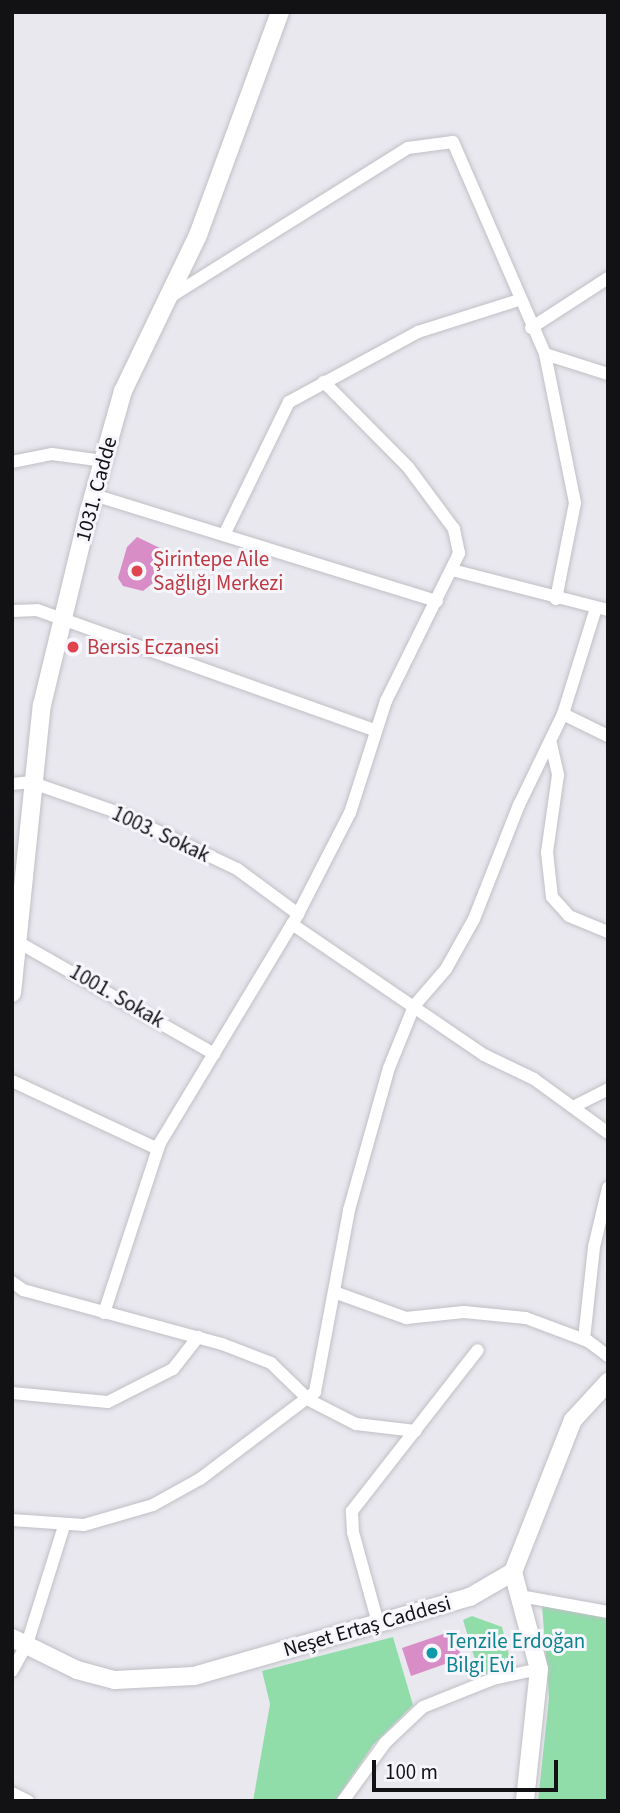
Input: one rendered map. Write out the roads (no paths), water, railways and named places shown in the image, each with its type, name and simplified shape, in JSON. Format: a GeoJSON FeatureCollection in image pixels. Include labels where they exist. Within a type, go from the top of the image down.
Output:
{"type":"FeatureCollection","features":[{"type":"Feature","properties":{"kind":"street","name":"1031. Cadde"},"geometry":{"type":"LineString","coordinates":[[13,988],[19,942],[21,783],[103,461],[123,391],[198,235],[279,12]]}},
{"type":"Feature","properties":{"kind":"street"},"geometry":{"type":"LineString","coordinates":[[167,299],[408,148],[434,141],[453,142],[531,328],[545,354],[575,503],[556,599]]}},
{"type":"Feature","properties":{"kind":"street"},"geometry":{"type":"LineString","coordinates":[[531,328],[608,278]]}},
{"type":"Feature","properties":{"kind":"street"},"geometry":{"type":"LineString","coordinates":[[224,535],[289,402],[418,332],[519,300]]}},
{"type":"Feature","properties":{"kind":"street"},"geometry":{"type":"LineString","coordinates":[[545,354],[608,374]]}},
{"type":"Feature","properties":{"kind":"street"},"geometry":{"type":"LineString","coordinates":[[104,1313],[158,1149],[295,919],[350,813],[376,731],[459,553],[454,529],[408,467],[324,382]]}},
{"type":"Feature","properties":{"kind":"street"},"geometry":{"type":"LineString","coordinates":[[12,463],[52,454],[103,461]]}},
{"type":"Feature","properties":{"kind":"street"},"geometry":{"type":"LineString","coordinates":[[94,495],[437,601]]}},
{"type":"Feature","properties":{"kind":"street"},"geometry":{"type":"LineString","coordinates":[[12,1520],[64,1525],[106,1520],[153,1505],[201,1479],[309,1400],[324,1367],[334,1292],[373,1113],[414,1006],[446,969],[474,919],[519,805],[563,715],[602,609],[452,570]]}},
{"type":"Feature","properties":{"kind":"street"},"geometry":{"type":"LineString","coordinates":[[12,611],[37,610],[62,622],[376,731]]}},
{"type":"Feature","properties":{"kind":"street"},"geometry":{"type":"LineString","coordinates":[[563,715],[608,736]]}},
{"type":"Feature","properties":{"kind":"street"},"geometry":{"type":"LineString","coordinates":[[551,744],[558,775],[547,852],[552,897],[569,916],[608,932]]}},
{"type":"Feature","properties":{"kind":"street","name":"1003. Sokak"},"geometry":{"type":"LineString","coordinates":[[21,783],[119,813],[237,869],[295,919],[414,1006],[573,1107],[608,1133]]}},
{"type":"Feature","properties":{"kind":"street","name":"1001. Sokak"},"geometry":{"type":"LineString","coordinates":[[19,942],[214,1054]]}},
{"type":"Feature","properties":{"kind":"street"},"geometry":{"type":"LineString","coordinates":[[12,1081],[158,1149]]}},
{"type":"Feature","properties":{"kind":"street"},"geometry":{"type":"LineString","coordinates":[[573,1107],[608,1089]]}},
{"type":"Feature","properties":{"kind":"street"},"geometry":{"type":"LineString","coordinates":[[584,1339],[594,1247],[608,1188]]}},
{"type":"Feature","properties":{"kind":"street"},"geometry":{"type":"LineString","coordinates":[[12,1282],[23,1290],[198,1336],[271,1363],[309,1400],[356,1424],[416,1431]]}},
{"type":"Feature","properties":{"kind":"street"},"geometry":{"type":"LineString","coordinates":[[334,1292],[406,1318],[464,1312],[526,1318],[584,1339],[608,1356]]}},
{"type":"Feature","properties":{"kind":"street"},"geometry":{"type":"LineString","coordinates":[[12,1393],[107,1402],[173,1368],[198,1336]]}},
{"type":"Feature","properties":{"kind":"street"},"geometry":{"type":"LineString","coordinates":[[378,1623],[353,1532],[352,1511],[478,1349]]}},
{"type":"Feature","properties":{"kind":"street"},"geometry":{"type":"LineString","coordinates":[[524,1801],[539,1669],[513,1572],[573,1420],[608,1382]]}},
{"type":"Feature","properties":{"kind":"street"},"geometry":{"type":"LineString","coordinates":[[12,1671],[20,1641],[64,1525]]}},
{"type":"Feature","properties":{"kind":"street","name":"Neşet Ertaş Caddesi"},"geometry":{"type":"LineString","coordinates":[[20,1641],[78,1670],[115,1680],[194,1676],[470,1597],[513,1572]]}},
{"type":"Feature","properties":{"kind":"street"},"geometry":{"type":"LineString","coordinates":[[520,1596],[608,1612]]}},
{"type":"Feature","properties":{"kind":"street"},"geometry":{"type":"LineString","coordinates":[[343,1801],[385,1743],[423,1707],[469,1687],[539,1669]]}},
{"type":"Feature","properties":{"kind":"street"},"geometry":{"type":"LineString","coordinates":[[12,1793],[28,1801]]}},
{"type":"Feature","properties":{"kind":"place","name":"Şirintepe Aile Sağlığı Merkezi"},"geometry":{"type":"Point","coordinates":[137,571]}},
{"type":"Feature","properties":{"kind":"place","name":"Bersis Eczanesi"},"geometry":{"type":"Point","coordinates":[73,647]}},
{"type":"Feature","properties":{"kind":"place","name":"Tenzile Erdoğan Bilgi Evi"},"geometry":{"type":"Point","coordinates":[432,1653]}}]}
